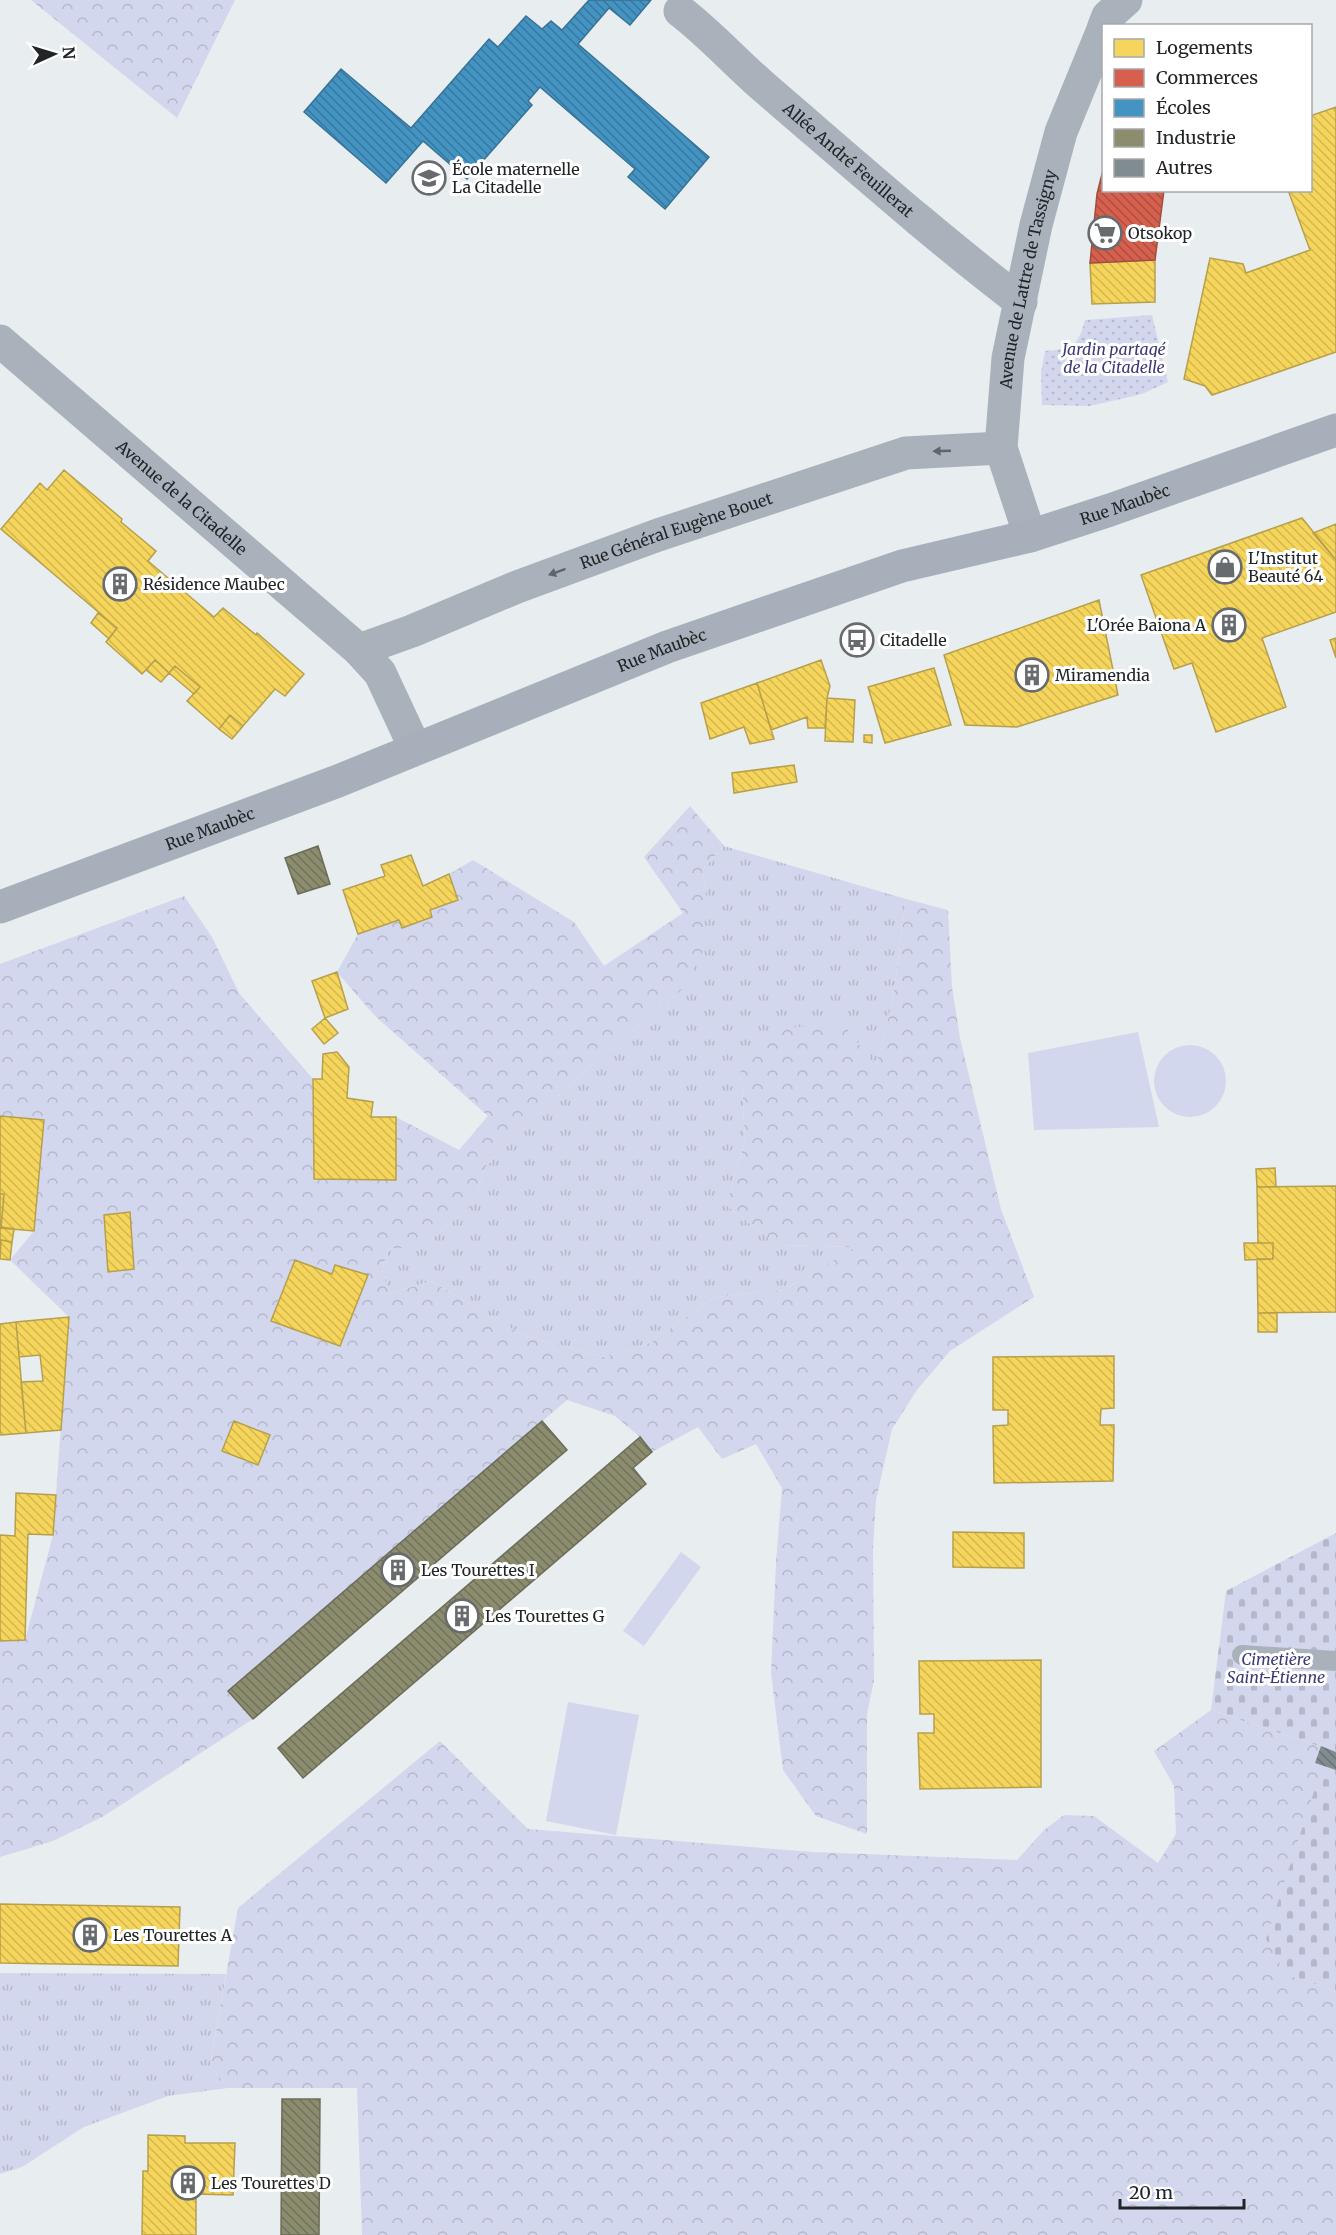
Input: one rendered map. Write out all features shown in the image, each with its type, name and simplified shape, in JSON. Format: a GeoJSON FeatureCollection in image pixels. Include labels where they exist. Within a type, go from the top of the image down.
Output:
{"type":"FeatureCollection","features":[{"type":"Feature","properties":{"kind":"main road","name":"Rue Maubèc"},"geometry":{"type":"LineString","coordinates":[[0,907],[338,781],[667,647],[902,566],[1030,536],[1336,430]]}},
{"type":"Feature","properties":{"kind":"street","name":"Avenue de Lattre de Tassigny"},"geometry":{"type":"LineString","coordinates":[[1105,24],[1108,16],[1125,0]]}},
{"type":"Feature","properties":{"kind":"street","name":"Allée André Feuillerat"},"geometry":{"type":"LineString","coordinates":[[680,11],[762,85],[971,264],[1021,302]]}},
{"type":"Feature","properties":{"kind":"street","name":"Avenue de Lattre de Tassigny"},"geometry":{"type":"LineString","coordinates":[[1030,536],[1001,448],[1008,358],[1036,225],[1061,132],[1102,31]]}},
{"type":"Feature","properties":{"kind":"street","name":"Avenue de la Citadelle"},"geometry":{"type":"LineString","coordinates":[[0,341],[359,650],[380,673],[415,748]]}},
{"type":"Feature","properties":{"kind":"street","name":"Rue Général Eugène Bouet"},"geometry":{"type":"LineString","coordinates":[[359,650],[412,631],[517,587],[649,538],[906,453],[1001,448]]}},
{"type":"Feature","properties":{"kind":"lane"},"geometry":{"type":"LineString","coordinates":[[1242,1655],[1336,1661]]}},
{"type":"Feature","properties":{"kind":"green space"},"geometry":{"type":"Polygon","coordinates":[[[31,0],[235,0],[177,118],[31,0]]]}},
{"type":"Feature","properties":{"kind":"green space","name":"Jardin partagé de la Citadelle"},"geometry":{"type":"Polygon","coordinates":[[[1152,315],[1168,382],[1142,394],[1090,406],[1042,405],[1041,373],[1045,351],[1072,345],[1080,336],[1085,320],[1152,315]]]}},
{"type":"Feature","properties":{"kind":"green space"},"geometry":{"type":"Polygon","coordinates":[[[690,806],[724,846],[702,870],[706,889],[703,951],[684,988],[586,1070],[486,1166],[471,1206],[421,1248],[389,1248],[382,1269],[389,1294],[431,1281],[522,1335],[604,1357],[650,1343],[715,1297],[784,1290],[856,1247],[778,1245],[726,1205],[745,1142],[741,1064],[777,1029],[842,1023],[876,1066],[893,999],[906,899],[948,910],[952,987],[960,1038],[1001,1209],[1034,1297],[950,1351],[917,1390],[892,1429],[876,1500],[873,1549],[874,1680],[867,1714],[867,1834],[816,1816],[783,1770],[771,1673],[782,1488],[756,1444],[722,1459],[698,1427],[652,1452],[640,1437],[615,1416],[567,1400],[228,1691],[253,1719],[104,1816],[53,1841],[0,1857],[0,1641],[25,1640],[53,1535],[69,1317],[10,1260],[34,1231],[44,1121],[0,1116],[0,964],[184,896],[212,937],[239,993],[313,1079],[314,1179],[396,1180],[396,1117],[459,1150],[488,1116],[375,1016],[337,972],[358,934],[399,920],[432,916],[430,910],[458,900],[449,874],[473,860],[574,922],[604,966],[683,913],[644,857],[690,806]]]}},
{"type":"Feature","properties":{"kind":"green space"},"geometry":{"type":"Polygon","coordinates":[[[724,846],[906,899],[893,999],[876,1067],[741,1064],[745,1142],[726,1205],[778,1245],[857,1247],[784,1290],[715,1297],[650,1343],[604,1357],[522,1335],[431,1281],[389,1294],[382,1269],[389,1248],[421,1248],[471,1206],[486,1166],[586,1070],[684,988],[706,889],[702,870],[724,846]]]}},
{"type":"Feature","properties":{"kind":"green space"},"geometry":{"type":"Polygon","coordinates":[[[1138,1032],[1159,1127],[1034,1130],[1028,1053],[1138,1032]]]}},
{"type":"Feature","properties":{"kind":"green space"},"geometry":{"type":"Polygon","coordinates":[[[1197,1045],[1216,1055],[1224,1067],[1226,1081],[1224,1095],[1216,1107],[1204,1115],[1183,1117],[1164,1107],[1156,1095],[1154,1074],[1164,1055],[1176,1047],[1197,1045]]]}},
{"type":"Feature","properties":{"kind":"green space","name":"Cimetière Saint-Étienne"},"geometry":{"type":"Polygon","coordinates":[[[1336,1533],[1336,1991],[1286,1974],[1266,1939],[1328,1749],[1211,1710],[1226,1591],[1336,1533]]]}},
{"type":"Feature","properties":{"kind":"green space"},"geometry":{"type":"Polygon","coordinates":[[[681,1552],[701,1567],[644,1646],[623,1631],[681,1552]]]}},
{"type":"Feature","properties":{"kind":"green space"},"geometry":{"type":"Polygon","coordinates":[[[568,1702],[639,1715],[616,1835],[546,1821],[568,1702]]]}},
{"type":"Feature","properties":{"kind":"green space"},"geometry":{"type":"Polygon","coordinates":[[[1211,1710],[1328,1749],[1286,1974],[1336,1991],[1336,2235],[362,2235],[357,2088],[228,2088],[210,2066],[238,1908],[440,1741],[528,1829],[813,1852],[1017,1860],[1044,1830],[1064,1815],[1094,1816],[1158,1863],[1176,1834],[1174,1786],[1154,1751],[1211,1710]]]}},
{"type":"Feature","properties":{"kind":"green space"},"geometry":{"type":"Polygon","coordinates":[[[0,1973],[226,1974],[210,2066],[228,2088],[168,2096],[84,2127],[22,2167],[0,2174],[0,1973]]]}},
{"type":"Feature","properties":{"kind":"building: Logements"},"geometry":{"type":"Polygon","coordinates":[[[1336,107],[1336,352],[1212,395],[1205,386],[1184,379],[1210,258],[1243,264],[1246,273],[1310,250],[1289,192],[1312,192],[1312,115],[1336,107]]]}},
{"type":"Feature","properties":{"kind":"building: Logements"},"geometry":{"type":"Polygon","coordinates":[[[1155,260],[1155,302],[1092,304],[1090,263],[1155,260]]]}},
{"type":"Feature","properties":{"kind":"building: Logements","name":"Résidence Maubec"},"geometry":{"type":"Polygon","coordinates":[[[64,470],[156,551],[148,561],[214,617],[223,608],[256,635],[257,633],[304,674],[285,696],[275,689],[243,726],[230,715],[219,729],[187,701],[200,687],[175,666],[169,673],[155,660],[142,674],[106,642],[117,628],[1,529],[40,483],[47,490],[64,470]]]}},
{"type":"Feature","properties":{"kind":"building: Logements","name":"L'Orée Baiona A"},"geometry":{"type":"Polygon","coordinates":[[[1302,518],[1336,560],[1336,612],[1262,638],[1286,707],[1216,732],[1192,663],[1174,669],[1141,575],[1302,518]]]}},
{"type":"Feature","properties":{"kind":"building: Logements"},"geometry":{"type":"Polygon","coordinates":[[[1336,524],[1336,560],[1313,533],[1336,524]]]}},
{"type":"Feature","properties":{"kind":"building: Logements","name":"Miramendia"},"geometry":{"type":"Polygon","coordinates":[[[1099,600],[1118,695],[1017,727],[965,725],[944,655],[1099,600]]]}},
{"type":"Feature","properties":{"kind":"building: Logements"},"geometry":{"type":"Polygon","coordinates":[[[98,613],[117,628],[109,639],[91,623],[98,613]]]}},
{"type":"Feature","properties":{"kind":"building: Logements"},"geometry":{"type":"Polygon","coordinates":[[[1336,638],[1336,658],[1330,640],[1336,638]]]}},
{"type":"Feature","properties":{"kind":"building: Logements"},"geometry":{"type":"Polygon","coordinates":[[[155,660],[169,673],[161,682],[146,670],[155,660]]]}},
{"type":"Feature","properties":{"kind":"building: Logements"},"geometry":{"type":"Polygon","coordinates":[[[821,660],[830,686],[825,728],[808,728],[807,717],[771,730],[757,683],[821,660]]]}},
{"type":"Feature","properties":{"kind":"building: Logements"},"geometry":{"type":"Polygon","coordinates":[[[175,666],[200,687],[194,694],[169,673],[175,666]]]}},
{"type":"Feature","properties":{"kind":"building: Logements"},"geometry":{"type":"Polygon","coordinates":[[[934,668],[951,725],[885,743],[868,687],[934,668]]]}},
{"type":"Feature","properties":{"kind":"building: Logements"},"geometry":{"type":"Polygon","coordinates":[[[757,683],[774,739],[750,744],[744,727],[710,739],[701,703],[757,683]]]}},
{"type":"Feature","properties":{"kind":"building: Logements"},"geometry":{"type":"Polygon","coordinates":[[[827,698],[855,700],[853,742],[825,741],[827,698]]]}},
{"type":"Feature","properties":{"kind":"building: Logements"},"geometry":{"type":"Polygon","coordinates":[[[230,715],[243,726],[232,739],[219,729],[230,715]]]}},
{"type":"Feature","properties":{"kind":"building: Logements"},"geometry":{"type":"Polygon","coordinates":[[[864,735],[872,735],[872,743],[864,742],[864,735]]]}},
{"type":"Feature","properties":{"kind":"building: Logements"},"geometry":{"type":"Polygon","coordinates":[[[794,765],[797,782],[734,793],[732,773],[794,765]]]}},
{"type":"Feature","properties":{"kind":"building: Logements"},"geometry":{"type":"Polygon","coordinates":[[[411,855],[423,886],[449,874],[458,900],[430,910],[432,917],[402,928],[399,920],[358,934],[343,890],[385,876],[381,865],[411,855]]]}},
{"type":"Feature","properties":{"kind":"building: Logements"},"geometry":{"type":"Polygon","coordinates":[[[337,972],[348,1009],[325,1018],[312,981],[337,972]]]}},
{"type":"Feature","properties":{"kind":"building: Logements"},"geometry":{"type":"Polygon","coordinates":[[[325,1018],[338,1033],[324,1044],[312,1029],[325,1018]]]}},
{"type":"Feature","properties":{"kind":"building: Logements"},"geometry":{"type":"Polygon","coordinates":[[[337,1052],[349,1067],[347,1098],[373,1102],[371,1117],[396,1117],[396,1180],[314,1179],[313,1079],[322,1079],[323,1054],[337,1052]]]}},
{"type":"Feature","properties":{"kind":"building: Logements"},"geometry":{"type":"Polygon","coordinates":[[[0,1116],[44,1120],[34,1231],[1,1228],[4,1194],[0,1194],[0,1116]]]}},
{"type":"Feature","properties":{"kind":"building: Logements"},"geometry":{"type":"Polygon","coordinates":[[[1275,1168],[1276,1187],[1257,1187],[1256,1169],[1275,1168]]]}},
{"type":"Feature","properties":{"kind":"building: Logements"},"geometry":{"type":"Polygon","coordinates":[[[1336,1186],[1336,1312],[1258,1313],[1257,1259],[1273,1259],[1273,1243],[1258,1243],[1257,1187],[1336,1186]]]}},
{"type":"Feature","properties":{"kind":"building: Logements"},"geometry":{"type":"Polygon","coordinates":[[[0,1194],[4,1194],[1,1228],[0,1227],[0,1194]]]}},
{"type":"Feature","properties":{"kind":"building: Logements"},"geometry":{"type":"Polygon","coordinates":[[[130,1212],[134,1269],[108,1272],[104,1215],[130,1212]]]}},
{"type":"Feature","properties":{"kind":"building: Logements"},"geometry":{"type":"Polygon","coordinates":[[[0,1227],[14,1229],[12,1242],[1,1240],[0,1247],[0,1227]]]}},
{"type":"Feature","properties":{"kind":"building: Logements"},"geometry":{"type":"Polygon","coordinates":[[[1,1240],[12,1242],[10,1260],[0,1259],[1,1240]]]}},
{"type":"Feature","properties":{"kind":"building: Logements"},"geometry":{"type":"Polygon","coordinates":[[[1244,1243],[1273,1243],[1273,1259],[1245,1260],[1244,1243]]]}},
{"type":"Feature","properties":{"kind":"building: Logements"},"geometry":{"type":"Polygon","coordinates":[[[295,1260],[332,1274],[335,1265],[368,1275],[340,1346],[271,1321],[295,1260]]]}},
{"type":"Feature","properties":{"kind":"building: Logements"},"geometry":{"type":"Polygon","coordinates":[[[1258,1313],[1277,1313],[1277,1332],[1258,1332],[1258,1313]]]}},
{"type":"Feature","properties":{"kind":"building: Logements"},"geometry":{"type":"Polygon","coordinates":[[[69,1317],[61,1430],[26,1433],[21,1382],[43,1381],[40,1355],[19,1357],[16,1322],[69,1317]]]}},
{"type":"Feature","properties":{"kind":"building: Logements"},"geometry":{"type":"Polygon","coordinates":[[[16,1322],[26,1433],[0,1435],[0,1324],[16,1322]]]}},
{"type":"Feature","properties":{"kind":"building: Logements"},"geometry":{"type":"Polygon","coordinates":[[[1114,1356],[1114,1408],[1101,1409],[1100,1425],[1114,1425],[1113,1481],[994,1483],[993,1426],[1008,1425],[1008,1410],[993,1410],[993,1357],[1114,1356]]]}},
{"type":"Feature","properties":{"kind":"building: Logements"},"geometry":{"type":"Polygon","coordinates":[[[234,1421],[270,1435],[258,1465],[222,1451],[234,1421]]]}},
{"type":"Feature","properties":{"kind":"building: Logements"},"geometry":{"type":"Polygon","coordinates":[[[16,1493],[56,1495],[53,1535],[28,1534],[25,1640],[0,1641],[0,1535],[15,1536],[16,1493]]]}},
{"type":"Feature","properties":{"kind":"building: Logements"},"geometry":{"type":"Polygon","coordinates":[[[953,1532],[1024,1533],[1024,1568],[953,1567],[953,1532]]]}},
{"type":"Feature","properties":{"kind":"building: Logements"},"geometry":{"type":"Polygon","coordinates":[[[1041,1660],[1041,1787],[920,1789],[918,1733],[934,1733],[934,1714],[920,1714],[919,1661],[1041,1660]]]}},
{"type":"Feature","properties":{"kind":"building: Logements","name":"Les Tourettes A"},"geometry":{"type":"Polygon","coordinates":[[[0,1904],[180,1907],[178,1966],[0,1963],[0,1904]]]}},
{"type":"Feature","properties":{"kind":"building: Logements","name":"Les Tourettes D"},"geometry":{"type":"Polygon","coordinates":[[[148,2135],[185,2136],[185,2143],[235,2143],[233,2195],[196,2194],[196,2235],[142,2235],[143,2171],[148,2171],[148,2135]]]}},
{"type":"Feature","properties":{"kind":"building: Commerces"},"geometry":{"type":"Polygon","coordinates":[[[1102,174],[1102,192],[1164,192],[1155,260],[1090,263],[1097,194],[1102,174]]]}},
{"type":"Feature","properties":{"kind":"building: Écoles"},"geometry":{"type":"Polygon","coordinates":[[[589,0],[651,0],[630,25],[609,8],[578,44],[709,157],[665,209],[628,177],[635,169],[540,87],[528,101],[532,105],[467,179],[423,141],[386,183],[304,112],[341,69],[411,128],[489,39],[498,47],[526,16],[542,29],[551,21],[562,30],[589,0]]]}},
{"type":"Feature","properties":{"kind":"building: Industrie"},"geometry":{"type":"Polygon","coordinates":[[[318,846],[330,884],[298,894],[285,858],[318,846]]]}},
{"type":"Feature","properties":{"kind":"building: Industrie","name":"Les Tourettes I"},"geometry":{"type":"Polygon","coordinates":[[[542,1421],[567,1450],[253,1719],[228,1691],[542,1421]]]}},
{"type":"Feature","properties":{"kind":"building: Industrie","name":"Les Tourettes G"},"geometry":{"type":"Polygon","coordinates":[[[640,1437],[652,1452],[633,1468],[646,1484],[303,1778],[278,1748],[640,1437]]]}},
{"type":"Feature","properties":{"kind":"building: Industrie"},"geometry":{"type":"Polygon","coordinates":[[[282,2099],[320,2099],[319,2235],[281,2235],[282,2099]]]}},
{"type":"Feature","properties":{"kind":"building: Autres"},"geometry":{"type":"Polygon","coordinates":[[[1321,1746],[1336,1752],[1336,1770],[1315,1763],[1321,1746]]]}},
{"type":"Feature","properties":{"kind":"place","name":"École maternelle La Citadelle"},"geometry":{"type":"Point","coordinates":[429,178]}},
{"type":"Feature","properties":{"kind":"place","name":"Otsokop"},"geometry":{"type":"Point","coordinates":[1105,233]}},
{"type":"Feature","properties":{"kind":"place","name":"L'Institut Beauté 64"},"geometry":{"type":"Point","coordinates":[1225,567]}},
{"type":"Feature","properties":{"kind":"place","name":"Résidence Maubec"},"geometry":{"type":"Point","coordinates":[120,584]}},
{"type":"Feature","properties":{"kind":"place","name":"L'Orée Baiona A"},"geometry":{"type":"Point","coordinates":[1229,625]}},
{"type":"Feature","properties":{"kind":"place","name":"Citadelle"},"geometry":{"type":"Point","coordinates":[857,640]}},
{"type":"Feature","properties":{"kind":"place","name":"Miramendia"},"geometry":{"type":"Point","coordinates":[1032,675]}},
{"type":"Feature","properties":{"kind":"place","name":"Les Tourettes I"},"geometry":{"type":"Point","coordinates":[398,1570]}},
{"type":"Feature","properties":{"kind":"place","name":"Les Tourettes G"},"geometry":{"type":"Point","coordinates":[462,1616]}},
{"type":"Feature","properties":{"kind":"place","name":"Les Tourettes A"},"geometry":{"type":"Point","coordinates":[90,1935]}},
{"type":"Feature","properties":{"kind":"place","name":"Les Tourettes D"},"geometry":{"type":"Point","coordinates":[188,2183]}}]}
